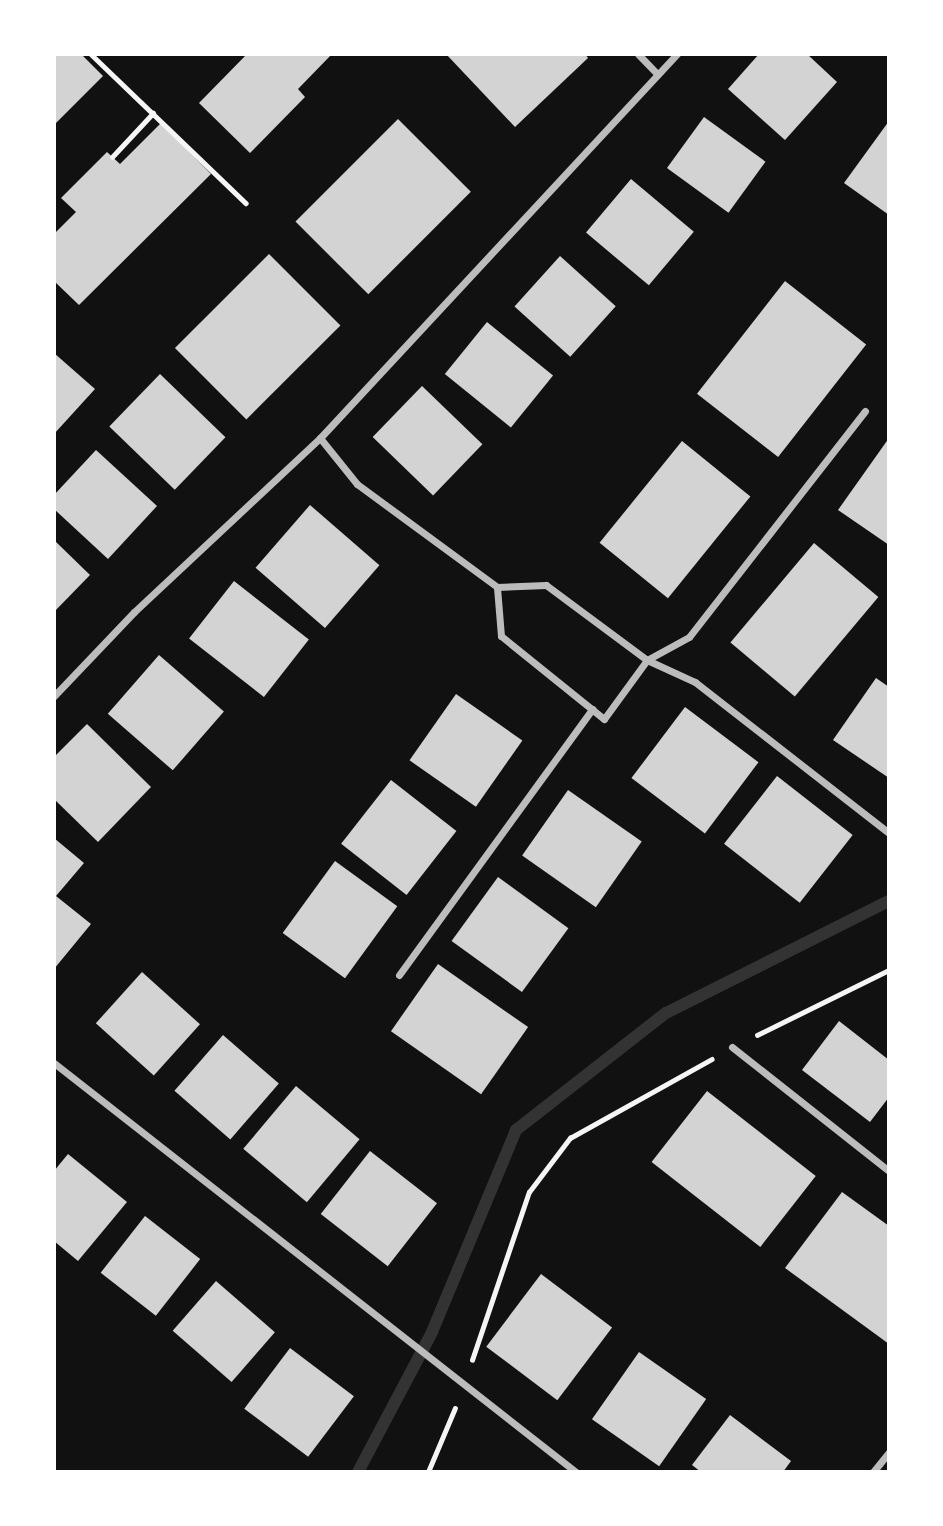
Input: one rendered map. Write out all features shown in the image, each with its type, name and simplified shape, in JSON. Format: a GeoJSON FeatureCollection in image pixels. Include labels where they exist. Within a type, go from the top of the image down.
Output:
{"type":"FeatureCollection","features":[{"type":"Feature","properties":{"kind":"street"},"geometry":{"type":"LineString","coordinates":[[638,54],[657,74]]}},
{"type":"Feature","properties":{"kind":"street"},"geometry":{"type":"LineString","coordinates":[[54,696],[134,612],[320,439],[677,54]]}},
{"type":"Feature","properties":{"kind":"street"},"geometry":{"type":"LineString","coordinates":[[497,587],[501,636],[604,719],[647,660],[689,637],[865,411]]}},
{"type":"Feature","properties":{"kind":"street"},"geometry":{"type":"LineString","coordinates":[[320,439],[356,484],[497,587],[546,585],[647,660],[695,682],[889,833]]}},
{"type":"Feature","properties":{"kind":"street"},"geometry":{"type":"LineString","coordinates":[[399,975],[592,709]]}},
{"type":"Feature","properties":{"kind":"street"},"geometry":{"type":"LineString","coordinates":[[732,1047],[889,1171]]}},
{"type":"Feature","properties":{"kind":"street"},"geometry":{"type":"LineString","coordinates":[[54,1063],[576,1472]]}},
{"type":"Feature","properties":{"kind":"street"},"geometry":{"type":"LineString","coordinates":[[873,1472],[889,1452]]}},
{"type":"Feature","properties":{"kind":"path"},"geometry":{"type":"LineString","coordinates":[[91,54],[246,203]]}},
{"type":"Feature","properties":{"kind":"path"},"geometry":{"type":"LineString","coordinates":[[112,157],[153,113]]}},
{"type":"Feature","properties":{"kind":"path"},"geometry":{"type":"LineString","coordinates":[[428,1472],[464,1385],[529,1192],[570,1138],[732,1047],[889,970]]}},
{"type":"Feature","properties":{"kind":"building"},"geometry":{"type":"Polygon","coordinates":[[[54,54],[81,54],[103,76],[54,125],[54,54]]]}},
{"type":"Feature","properties":{"kind":"building"},"geometry":{"type":"Polygon","coordinates":[[[247,54],[332,54],[298,89],[305,97],[250,153],[199,103],[247,54]]]}},
{"type":"Feature","properties":{"kind":"building"},"geometry":{"type":"Polygon","coordinates":[[[446,54],[585,54],[588,58],[515,127],[446,54]]]}},
{"type":"Feature","properties":{"kind":"building"},"geometry":{"type":"Polygon","coordinates":[[[759,54],[807,54],[837,82],[785,140],[728,89],[759,54]]]}},
{"type":"Feature","properties":{"kind":"building"},"geometry":{"type":"Polygon","coordinates":[[[704,117],[765,162],[728,213],[667,168],[704,117]]]}},
{"type":"Feature","properties":{"kind":"building"},"geometry":{"type":"Polygon","coordinates":[[[398,119],[471,192],[368,294],[295,222],[398,119]]]}},
{"type":"Feature","properties":{"kind":"building"},"geometry":{"type":"Polygon","coordinates":[[[889,121],[889,215],[844,183],[889,121]]]}},
{"type":"Feature","properties":{"kind":"building"},"geometry":{"type":"Polygon","coordinates":[[[161,123],[211,174],[79,305],[54,281],[54,234],[76,212],[61,198],[107,152],[120,164],[161,123]]]}},
{"type":"Feature","properties":{"kind":"building"},"geometry":{"type":"Polygon","coordinates":[[[631,179],[694,232],[649,285],[586,233],[631,179]]]}},
{"type":"Feature","properties":{"kind":"building"},"geometry":{"type":"Polygon","coordinates":[[[269,254],[340,325],[246,419],[175,348],[269,254]]]}},
{"type":"Feature","properties":{"kind":"building"},"geometry":{"type":"Polygon","coordinates":[[[560,256],[616,306],[570,357],[514,307],[560,256]]]}},
{"type":"Feature","properties":{"kind":"building"},"geometry":{"type":"Polygon","coordinates":[[[785,281],[866,344],[778,457],[697,394],[785,281]]]}},
{"type":"Feature","properties":{"kind":"building"},"geometry":{"type":"Polygon","coordinates":[[[487,322],[553,375],[511,428],[445,374],[487,322]]]}},
{"type":"Feature","properties":{"kind":"building"},"geometry":{"type":"Polygon","coordinates":[[[54,353],[95,389],[54,434],[54,353]]]}},
{"type":"Feature","properties":{"kind":"building"},"geometry":{"type":"Polygon","coordinates":[[[160,374],[225,437],[175,490],[109,427],[160,374]]]}},
{"type":"Feature","properties":{"kind":"building"},"geometry":{"type":"Polygon","coordinates":[[[422,386],[482,444],[433,495],[373,437],[422,386]]]}},
{"type":"Feature","properties":{"kind":"building"},"geometry":{"type":"Polygon","coordinates":[[[889,438],[889,545],[838,510],[889,438]]]}},
{"type":"Feature","properties":{"kind":"building"},"geometry":{"type":"Polygon","coordinates":[[[682,441],[750,496],[668,598],[600,543],[682,441]]]}},
{"type":"Feature","properties":{"kind":"building"},"geometry":{"type":"Polygon","coordinates":[[[96,450],[157,506],[108,559],[54,509],[54,495],[96,450]]]}},
{"type":"Feature","properties":{"kind":"building"},"geometry":{"type":"Polygon","coordinates":[[[310,505],[379,565],[325,628],[256,568],[310,505]]]}},
{"type":"Feature","properties":{"kind":"building"},"geometry":{"type":"Polygon","coordinates":[[[54,540],[90,575],[54,612],[54,540]]]}},
{"type":"Feature","properties":{"kind":"building"},"geometry":{"type":"Polygon","coordinates":[[[814,543],[878,597],[795,697],[730,643],[814,543]]]}},
{"type":"Feature","properties":{"kind":"building"},"geometry":{"type":"Polygon","coordinates":[[[234,581],[309,639],[264,697],[189,639],[234,581]]]}},
{"type":"Feature","properties":{"kind":"building"},"geometry":{"type":"Polygon","coordinates":[[[159,655],[224,711],[173,770],[108,714],[159,655]]]}},
{"type":"Feature","properties":{"kind":"building"},"geometry":{"type":"Polygon","coordinates":[[[876,678],[889,687],[889,778],[833,740],[876,678]]]}},
{"type":"Feature","properties":{"kind":"building"},"geometry":{"type":"Polygon","coordinates":[[[456,694],[522,740],[476,807],[410,760],[456,694]]]}},
{"type":"Feature","properties":{"kind":"building"},"geometry":{"type":"Polygon","coordinates":[[[685,707],[758,762],[705,833],[631,778],[685,707]]]}},
{"type":"Feature","properties":{"kind":"building"},"geometry":{"type":"Polygon","coordinates":[[[87,724],[151,787],[98,842],[54,799],[54,757],[87,724]]]}},
{"type":"Feature","properties":{"kind":"building"},"geometry":{"type":"Polygon","coordinates":[[[777,776],[853,835],[800,903],[724,844],[777,776]]]}},
{"type":"Feature","properties":{"kind":"building"},"geometry":{"type":"Polygon","coordinates":[[[391,780],[456,831],[407,895],[341,844],[391,780]]]}},
{"type":"Feature","properties":{"kind":"building"},"geometry":{"type":"Polygon","coordinates":[[[568,790],[642,842],[596,907],[522,856],[568,790]]]}},
{"type":"Feature","properties":{"kind":"building"},"geometry":{"type":"Polygon","coordinates":[[[54,838],[84,863],[56,896],[91,924],[54,969],[54,838]]]}},
{"type":"Feature","properties":{"kind":"building"},"geometry":{"type":"Polygon","coordinates":[[[335,861],[397,906],[345,978],[283,933],[335,861]]]}},
{"type":"Feature","properties":{"kind":"building"},"geometry":{"type":"Polygon","coordinates":[[[498,877],[568,928],[522,992],[452,941],[498,877]]]}},
{"type":"Feature","properties":{"kind":"building"},"geometry":{"type":"Polygon","coordinates":[[[438,964],[528,1027],[481,1094],[391,1031],[438,964]]]}},
{"type":"Feature","properties":{"kind":"building"},"geometry":{"type":"Polygon","coordinates":[[[142,972],[200,1024],[154,1075],[96,1023],[142,972]]]}},
{"type":"Feature","properties":{"kind":"building"},"geometry":{"type":"Polygon","coordinates":[[[839,1021],[889,1060],[889,1097],[870,1122],[802,1070],[839,1021]]]}},
{"type":"Feature","properties":{"kind":"building"},"geometry":{"type":"Polygon","coordinates":[[[223,1035],[279,1084],[230,1139],[174,1091],[223,1035]]]}},
{"type":"Feature","properties":{"kind":"building"},"geometry":{"type":"Polygon","coordinates":[[[296,1086],[360,1139],[307,1202],[243,1149],[296,1086]]]}},
{"type":"Feature","properties":{"kind":"building"},"geometry":{"type":"Polygon","coordinates":[[[707,1091],[816,1176],[760,1247],[652,1162],[707,1091]]]}},
{"type":"Feature","properties":{"kind":"building"},"geometry":{"type":"Polygon","coordinates":[[[370,1151],[437,1203],[388,1266],[321,1214],[370,1151]]]}},
{"type":"Feature","properties":{"kind":"building"},"geometry":{"type":"Polygon","coordinates":[[[68,1154],[127,1202],[78,1261],[54,1241],[54,1171],[68,1154]]]}},
{"type":"Feature","properties":{"kind":"building"},"geometry":{"type":"Polygon","coordinates":[[[842,1192],[889,1226],[889,1344],[785,1268],[842,1192]]]}},
{"type":"Feature","properties":{"kind":"building"},"geometry":{"type":"Polygon","coordinates":[[[145,1216],[200,1259],[156,1316],[101,1273],[145,1216]]]}},
{"type":"Feature","properties":{"kind":"building"},"geometry":{"type":"Polygon","coordinates":[[[541,1274],[612,1328],[557,1400],[486,1347],[541,1274]]]}},
{"type":"Feature","properties":{"kind":"building"},"geometry":{"type":"Polygon","coordinates":[[[216,1281],[275,1332],[232,1382],[173,1331],[216,1281]]]}},
{"type":"Feature","properties":{"kind":"building"},"geometry":{"type":"Polygon","coordinates":[[[290,1348],[354,1396],[308,1457],[244,1409],[290,1348]]]}},
{"type":"Feature","properties":{"kind":"building"},"geometry":{"type":"Polygon","coordinates":[[[639,1352],[706,1399],[659,1466],[592,1419],[639,1352]]]}},
{"type":"Feature","properties":{"kind":"building"},"geometry":{"type":"Polygon","coordinates":[[[730,1415],[791,1461],[783,1472],[701,1472],[692,1465],[730,1415]]]}},
{"type":"Feature","properties":{"kind":"waterway"},"geometry":{"type":"LineString","coordinates":[[358,1472],[432,1332],[516,1130],[666,1013],[889,901]]}}]}
